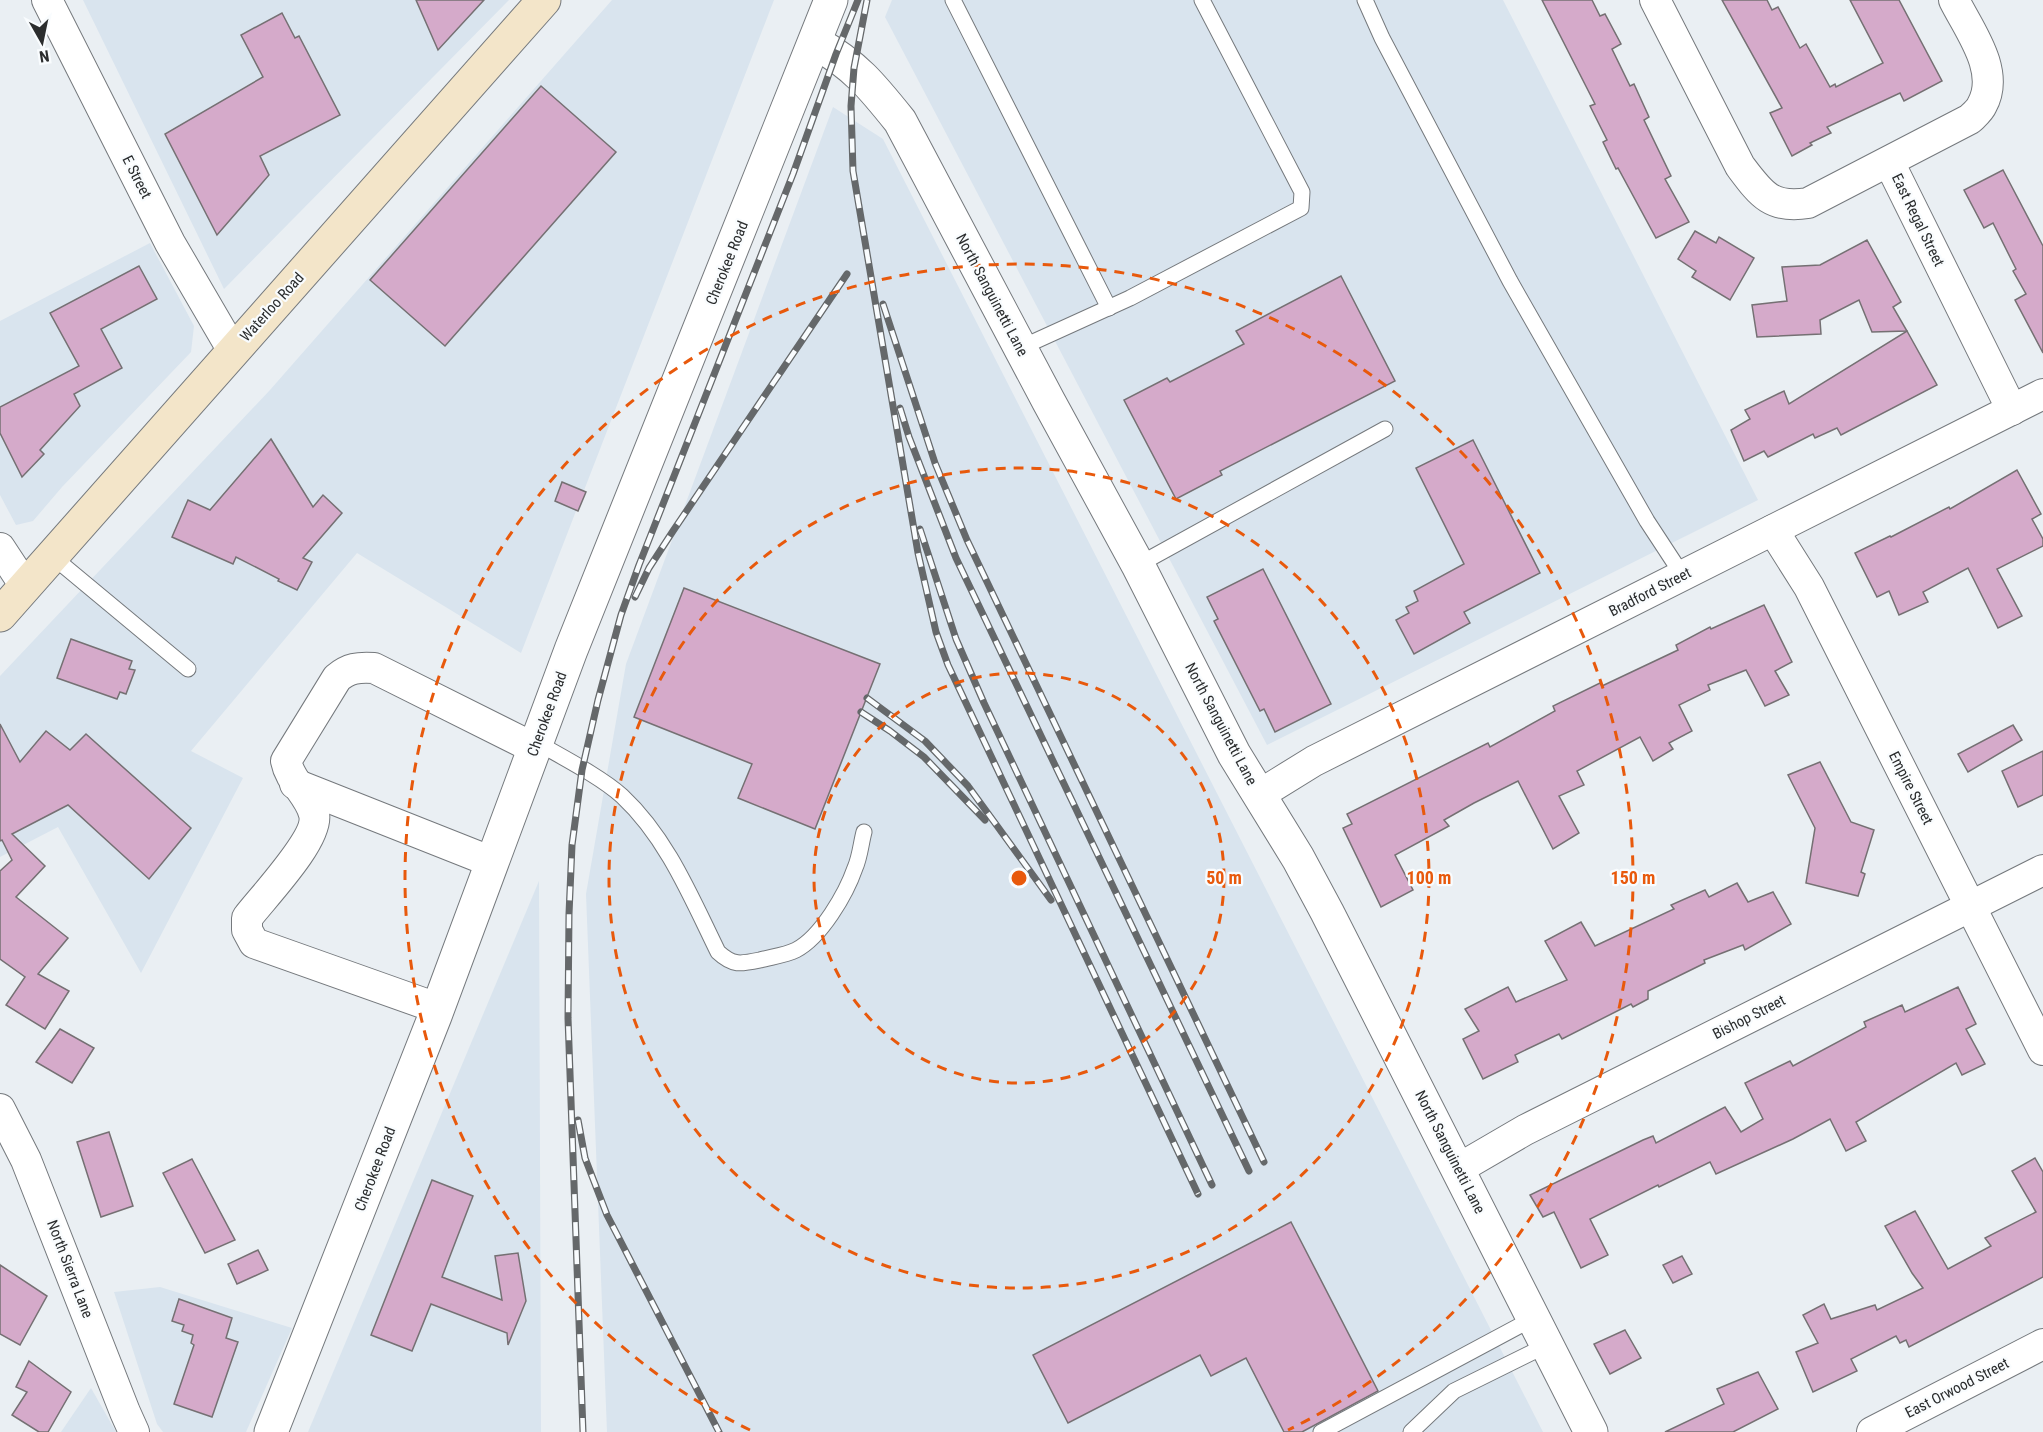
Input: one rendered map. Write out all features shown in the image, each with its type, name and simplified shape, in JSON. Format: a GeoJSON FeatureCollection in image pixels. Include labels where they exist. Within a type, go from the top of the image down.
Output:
{"type":"FeatureCollection","features":[{"type":"Feature","properties":{"kind":"main road","name":"Waterloo Road"},"geometry":{"type":"LineString","coordinates":[[0,615],[540,2]]}},
{"type":"Feature","properties":{"kind":"street","name":"E Street"},"geometry":{"type":"LineString","coordinates":[[47,0],[170,243],[233,351]]}},
{"type":"Feature","properties":{"kind":"street","name":"Cherokee Road"},"geometry":{"type":"LineString","coordinates":[[271,1432],[437,1008],[571,650],[831,0]]}},
{"type":"Feature","properties":{"kind":"street","name":"East Regal Street"},"geometry":{"type":"LineString","coordinates":[[1655,0],[1740,166],[1757,190],[1766,197],[1779,203],[1793,205],[1808,203],[1889,162],[2012,410]]}},
{"type":"Feature","properties":{"kind":"street"},"geometry":{"type":"LineString","coordinates":[[1889,162],[1970,119],[1982,106],[1987,93],[1988,71],[1954,0]]}},
{"type":"Feature","properties":{"kind":"street","name":"North Sanguinetti Lane"},"geometry":{"type":"LineString","coordinates":[[816,42],[836,54],[869,82],[900,121],[1138,565],[1234,754],[1298,858],[1327,912],[1591,1432]]}},
{"type":"Feature","properties":{"kind":"street","name":"Bradford Street"},"geometry":{"type":"LineString","coordinates":[[1259,795],[1314,761],[2043,394]]}},
{"type":"Feature","properties":{"kind":"street","name":"Empire Street"},"geometry":{"type":"LineString","coordinates":[[1773,530],[1809,587],[2043,1050]]}},
{"type":"Feature","properties":{"kind":"street"},"geometry":{"type":"LineString","coordinates":[[0,548],[26,586]]}},
{"type":"Feature","properties":{"kind":"street"},"geometry":{"type":"LineString","coordinates":[[437,1008],[254,943],[247,930],[247,918],[299,853],[312,831],[315,816],[309,802],[288,771],[286,761],[337,678],[348,669],[359,667],[374,668],[535,745]]}},
{"type":"Feature","properties":{"kind":"street"},"geometry":{"type":"LineString","coordinates":[[295,784],[492,862]]}},
{"type":"Feature","properties":{"kind":"street","name":"Bishop Street"},"geometry":{"type":"LineString","coordinates":[[1458,1169],[1525,1130],[2043,870]]}},
{"type":"Feature","properties":{"kind":"street","name":"North Sierra Lane"},"geometry":{"type":"LineString","coordinates":[[0,1109],[26,1160],[134,1432]]}},
{"type":"Feature","properties":{"kind":"street","name":"East Orwood Street"},"geometry":{"type":"LineString","coordinates":[[1872,1432],[2043,1344]]}},
{"type":"Feature","properties":{"kind":"lane"},"geometry":{"type":"LineString","coordinates":[[953,0],[1109,308]]}},
{"type":"Feature","properties":{"kind":"lane"},"geometry":{"type":"LineString","coordinates":[[1020,348],[1109,308],[1301,208],[1302,192],[1202,0]]}},
{"type":"Feature","properties":{"kind":"lane"},"geometry":{"type":"LineString","coordinates":[[1365,0],[1382,38],[1510,281],[1647,521],[1683,576]]}},
{"type":"Feature","properties":{"kind":"lane"},"geometry":{"type":"LineString","coordinates":[[1138,565],[1385,429]]}},
{"type":"Feature","properties":{"kind":"lane"},"geometry":{"type":"LineString","coordinates":[[52,556],[188,669]]}},
{"type":"Feature","properties":{"kind":"lane"},"geometry":{"type":"LineString","coordinates":[[535,745],[620,794],[645,820],[672,860],[718,952],[727,961],[742,964],[765,958],[795,950],[811,939],[842,895],[856,867],[864,832]]}},
{"type":"Feature","properties":{"kind":"lane"},"geometry":{"type":"LineString","coordinates":[[1321,1432],[1540,1332]]}},
{"type":"Feature","properties":{"kind":"lane"},"geometry":{"type":"LineString","coordinates":[[1411,1432],[1454,1391],[1540,1332]]}},
{"type":"Feature","properties":{"kind":"shaded area"},"geometry":{"type":"Polygon","coordinates":[[[83,0],[509,0],[224,289],[83,0]]]}},
{"type":"Feature","properties":{"kind":"shaded area"},"geometry":{"type":"Polygon","coordinates":[[[612,0],[774,0],[521,653],[357,553],[191,751],[243,778],[141,973],[58,827],[0,857],[0,676],[270,390],[612,0]]]}},
{"type":"Feature","properties":{"kind":"shaded area"},"geometry":{"type":"Polygon","coordinates":[[[892,0],[1503,0],[1758,500],[1267,745],[885,17],[892,0]]]}},
{"type":"Feature","properties":{"kind":"shaded area"},"geometry":{"type":"Polygon","coordinates":[[[833,107],[883,139],[1543,1432],[607,1432],[586,894],[626,664],[833,107]]]}},
{"type":"Feature","properties":{"kind":"shaded area"},"geometry":{"type":"Polygon","coordinates":[[[150,243],[194,326],[191,352],[62,487],[33,521],[16,525],[0,495],[0,321],[150,243]]]}},
{"type":"Feature","properties":{"kind":"shaded area"},"geometry":{"type":"Polygon","coordinates":[[[539,881],[541,1432],[308,1432],[539,881]]]}},
{"type":"Feature","properties":{"kind":"shaded area"},"geometry":{"type":"Polygon","coordinates":[[[160,1287],[292,1328],[246,1432],[163,1432],[157,1424],[114,1292],[160,1287]]]}},
{"type":"Feature","properties":{"kind":"shaded area"},"geometry":{"type":"Polygon","coordinates":[[[91,1388],[116,1432],[61,1432],[91,1388]]]}},
{"type":"Feature","properties":{"kind":"building"},"geometry":{"type":"Polygon","coordinates":[[[416,0],[484,0],[438,50],[416,0]]]}},
{"type":"Feature","properties":{"kind":"building"},"geometry":{"type":"Polygon","coordinates":[[[1542,0],[1592,0],[1600,16],[1605,14],[1621,44],[1612,49],[1630,86],[1634,84],[1649,117],[1644,120],[1671,176],[1665,179],[1689,222],[1656,238],[1603,142],[1607,140],[1590,106],[1595,104],[1542,0]]]}},
{"type":"Feature","properties":{"kind":"building"},"geometry":{"type":"Polygon","coordinates":[[[1722,0],[1767,0],[1772,10],[1778,7],[1800,48],[1806,44],[1830,87],[1835,84],[1836,87],[1883,63],[1850,0],[1899,0],[1942,81],[1904,101],[1900,93],[1827,127],[1831,133],[1810,143],[1812,145],[1792,156],[1770,113],[1782,108],[1722,0]]]}},
{"type":"Feature","properties":{"kind":"building"},"geometry":{"type":"Polygon","coordinates":[[[282,13],[295,38],[299,36],[340,115],[260,156],[269,175],[217,235],[165,134],[263,77],[241,35],[282,13]]]}},
{"type":"Feature","properties":{"kind":"building"},"geometry":{"type":"Polygon","coordinates":[[[541,86],[616,152],[445,346],[370,280],[541,86]]]}},
{"type":"Feature","properties":{"kind":"building"},"geometry":{"type":"Polygon","coordinates":[[[2003,170],[2043,246],[2043,353],[2015,300],[2026,294],[2013,271],[2016,269],[1993,223],[1984,228],[1964,190],[2003,170]]]}},
{"type":"Feature","properties":{"kind":"building"},"geometry":{"type":"Polygon","coordinates":[[[1695,231],[1716,243],[1719,237],[1754,258],[1730,300],[1692,277],[1696,271],[1678,259],[1695,231]]]}},
{"type":"Feature","properties":{"kind":"building"},"geometry":{"type":"Polygon","coordinates":[[[1867,240],[1901,302],[1893,307],[1907,331],[1872,332],[1859,300],[1820,320],[1821,334],[1757,337],[1752,305],[1787,301],[1782,267],[1820,265],[1867,240]]]}},
{"type":"Feature","properties":{"kind":"building"},"geometry":{"type":"Polygon","coordinates":[[[139,266],[157,299],[101,329],[122,368],[74,394],[80,406],[40,450],[44,454],[22,477],[0,433],[0,407],[79,366],[50,313],[139,266]]]}},
{"type":"Feature","properties":{"kind":"building"},"geometry":{"type":"Polygon","coordinates":[[[1341,276],[1395,381],[1220,471],[1222,475],[1176,499],[1124,400],[1167,378],[1170,382],[1244,344],[1236,331],[1341,276]]]}},
{"type":"Feature","properties":{"kind":"building"},"geometry":{"type":"Polygon","coordinates":[[[1907,331],[1937,385],[1841,435],[1837,428],[1815,438],[1813,434],[1768,457],[1764,451],[1744,461],[1731,430],[1750,419],[1745,410],[1784,391],[1789,404],[1907,331]]]}},
{"type":"Feature","properties":{"kind":"building"},"geometry":{"type":"Polygon","coordinates":[[[271,439],[313,507],[323,495],[342,513],[303,558],[312,562],[297,590],[236,557],[233,564],[172,537],[188,500],[210,510],[271,439]]]}},
{"type":"Feature","properties":{"kind":"building"},"geometry":{"type":"Polygon","coordinates":[[[1473,440],[1540,573],[1464,612],[1470,623],[1414,654],[1396,620],[1409,613],[1406,607],[1418,601],[1414,591],[1464,564],[1416,468],[1473,440]]]}},
{"type":"Feature","properties":{"kind":"building"},"geometry":{"type":"Polygon","coordinates":[[[2017,470],[2041,514],[2032,519],[2043,539],[2043,546],[1997,569],[2022,616],[1998,628],[1968,568],[1923,592],[1928,602],[1899,615],[1889,591],[1877,597],[1855,553],[1949,507],[1950,509],[2017,470]]]}},
{"type":"Feature","properties":{"kind":"building"},"geometry":{"type":"Polygon","coordinates":[[[562,482],[586,492],[578,511],[555,501],[562,482]]]}},
{"type":"Feature","properties":{"kind":"building"},"geometry":{"type":"Polygon","coordinates":[[[1263,569],[1331,704],[1275,732],[1264,709],[1260,711],[1214,621],[1218,619],[1207,597],[1263,569]]]}},
{"type":"Feature","properties":{"kind":"building"},"geometry":{"type":"Polygon","coordinates":[[[684,588],[880,664],[815,829],[738,798],[752,764],[634,717],[684,588]]]}},
{"type":"Feature","properties":{"kind":"building"},"geometry":{"type":"Polygon","coordinates":[[[1764,605],[1792,662],[1775,671],[1789,695],[1765,706],[1746,670],[1708,685],[1710,690],[1679,705],[1692,731],[1669,743],[1673,749],[1653,761],[1640,737],[1577,771],[1584,785],[1559,796],[1579,833],[1553,849],[1518,781],[1474,803],[1444,820],[1449,826],[1395,855],[1413,890],[1381,907],[1343,828],[1352,824],[1347,814],[1488,743],[1490,747],[1555,711],[1553,706],[1678,650],[1676,645],[1710,627],[1711,629],[1764,605]]]}},
{"type":"Feature","properties":{"kind":"building"},"geometry":{"type":"Polygon","coordinates":[[[71,639],[132,661],[129,669],[135,670],[126,694],[120,692],[117,699],[57,678],[71,639]]]}},
{"type":"Feature","properties":{"kind":"building"},"geometry":{"type":"Polygon","coordinates":[[[0,724],[20,762],[46,731],[70,750],[86,734],[191,828],[149,879],[68,805],[12,834],[45,866],[16,897],[68,938],[38,974],[69,991],[45,1029],[6,1005],[25,977],[0,959],[0,871],[12,860],[2,840],[0,841],[0,724]]]}},
{"type":"Feature","properties":{"kind":"building"},"geometry":{"type":"Polygon","coordinates":[[[2013,725],[2022,740],[1968,772],[1958,754],[2013,725]]]}},
{"type":"Feature","properties":{"kind":"building"},"geometry":{"type":"Polygon","coordinates":[[[2043,751],[2043,795],[2018,807],[2002,771],[2043,751]]]}},
{"type":"Feature","properties":{"kind":"building"},"geometry":{"type":"Polygon","coordinates":[[[1820,762],[1851,822],[1874,830],[1861,872],[1865,874],[1858,896],[1806,883],[1815,828],[1788,775],[1820,762]]]}},
{"type":"Feature","properties":{"kind":"building"},"geometry":{"type":"Polygon","coordinates":[[[1737,883],[1748,902],[1773,892],[1791,924],[1745,950],[1743,945],[1704,960],[1705,963],[1648,991],[1648,999],[1633,1007],[1631,1004],[1562,1039],[1559,1034],[1515,1055],[1518,1062],[1483,1079],[1463,1039],[1479,1031],[1465,1009],[1508,987],[1516,1002],[1567,980],[1545,941],[1581,922],[1595,946],[1674,909],[1671,905],[1705,890],[1709,897],[1737,883]]]}},
{"type":"Feature","properties":{"kind":"building"},"geometry":{"type":"Polygon","coordinates":[[[1958,987],[1976,1024],[1966,1029],[1985,1064],[1962,1075],[1956,1063],[1856,1122],[1866,1141],[1846,1151],[1830,1119],[1793,1139],[1716,1174],[1710,1162],[1590,1219],[1608,1255],[1581,1268],[1554,1212],[1543,1217],[1530,1195],[1643,1140],[1653,1136],[1656,1143],[1725,1107],[1741,1132],[1763,1119],[1745,1083],[1790,1061],[1793,1066],[1866,1027],[1864,1022],[1902,1005],[1905,1012],[1958,987]]]}},
{"type":"Feature","properties":{"kind":"building"},"geometry":{"type":"Polygon","coordinates":[[[60,1029],[94,1048],[72,1083],[36,1062],[60,1029]]]}},
{"type":"Feature","properties":{"kind":"building"},"geometry":{"type":"Polygon","coordinates":[[[109,1132],[133,1206],[101,1217],[77,1142],[109,1132]]]}},
{"type":"Feature","properties":{"kind":"building"},"geometry":{"type":"Polygon","coordinates":[[[2035,1158],[2043,1172],[2043,1277],[1909,1347],[1906,1340],[1900,1343],[1896,1336],[1851,1359],[1857,1371],[1813,1392],[1796,1352],[1818,1343],[1803,1315],[1824,1304],[1831,1319],[1875,1305],[1877,1310],[1923,1288],[1885,1226],[1915,1211],[1948,1269],[1991,1246],[1985,1238],[2036,1212],[2012,1171],[2035,1158]]]}},
{"type":"Feature","properties":{"kind":"building"},"geometry":{"type":"Polygon","coordinates":[[[192,1159],[235,1240],[205,1253],[163,1173],[192,1159]]]}},
{"type":"Feature","properties":{"kind":"building"},"geometry":{"type":"Polygon","coordinates":[[[432,1180],[473,1196],[442,1277],[502,1300],[495,1256],[518,1253],[526,1301],[508,1345],[507,1333],[431,1304],[412,1351],[371,1335],[432,1180]]]}},
{"type":"Feature","properties":{"kind":"building"},"geometry":{"type":"Polygon","coordinates":[[[1291,1222],[1378,1391],[1302,1432],[1284,1432],[1246,1358],[1211,1376],[1200,1355],[1068,1423],[1033,1355],[1291,1222]]]}},
{"type":"Feature","properties":{"kind":"building"},"geometry":{"type":"Polygon","coordinates":[[[258,1250],[268,1270],[237,1284],[228,1264],[258,1250]]]}},
{"type":"Feature","properties":{"kind":"building"},"geometry":{"type":"Polygon","coordinates":[[[1682,1256],[1692,1274],[1673,1283],[1663,1265],[1682,1256]]]}},
{"type":"Feature","properties":{"kind":"building"},"geometry":{"type":"Polygon","coordinates":[[[0,1265],[47,1296],[20,1345],[0,1334],[0,1265]]]}},
{"type":"Feature","properties":{"kind":"building"},"geometry":{"type":"Polygon","coordinates":[[[179,1299],[232,1318],[226,1338],[238,1342],[212,1417],[174,1404],[194,1345],[191,1343],[193,1335],[182,1331],[184,1325],[172,1321],[179,1299]]]}},
{"type":"Feature","properties":{"kind":"building"},"geometry":{"type":"Polygon","coordinates":[[[1625,1330],[1641,1358],[1610,1374],[1594,1344],[1625,1330]]]}},
{"type":"Feature","properties":{"kind":"building"},"geometry":{"type":"Polygon","coordinates":[[[29,1361],[71,1392],[48,1432],[39,1432],[12,1415],[27,1392],[16,1387],[29,1361]]]}},
{"type":"Feature","properties":{"kind":"building"},"geometry":{"type":"Polygon","coordinates":[[[1758,1372],[1778,1409],[1733,1432],[1665,1432],[1724,1404],[1717,1389],[1758,1372]]]}},
{"type":"Feature","properties":{"kind":"railway"},"geometry":{"type":"LineString","coordinates":[[583,1432],[568,1018],[572,845],[582,770],[621,615],[793,174],[858,0]]}},
{"type":"Feature","properties":{"kind":"railway"},"geometry":{"type":"LineString","coordinates":[[867,0],[854,68],[851,106],[853,171],[918,553],[936,632],[948,665],[1198,1194]]}},
{"type":"Feature","properties":{"kind":"railway"},"geometry":{"type":"LineString","coordinates":[[635,597],[649,568],[673,531],[847,274]]}},
{"type":"Feature","properties":{"kind":"railway"},"geometry":{"type":"LineString","coordinates":[[883,304],[935,463],[967,540],[1264,1162]]}},
{"type":"Feature","properties":{"kind":"railway"},"geometry":{"type":"LineString","coordinates":[[900,408],[956,558],[1249,1171]]}},
{"type":"Feature","properties":{"kind":"railway"},"geometry":{"type":"LineString","coordinates":[[920,529],[956,639],[984,703],[1212,1185]]}},
{"type":"Feature","properties":{"kind":"railway"},"geometry":{"type":"LineString","coordinates":[[867,698],[925,741],[968,786],[1051,900]]}},
{"type":"Feature","properties":{"kind":"railway"},"geometry":{"type":"LineString","coordinates":[[861,712],[924,757],[985,820]]}},
{"type":"Feature","properties":{"kind":"railway"},"geometry":{"type":"LineString","coordinates":[[578,1120],[585,1158],[607,1215],[719,1432]]}}]}
